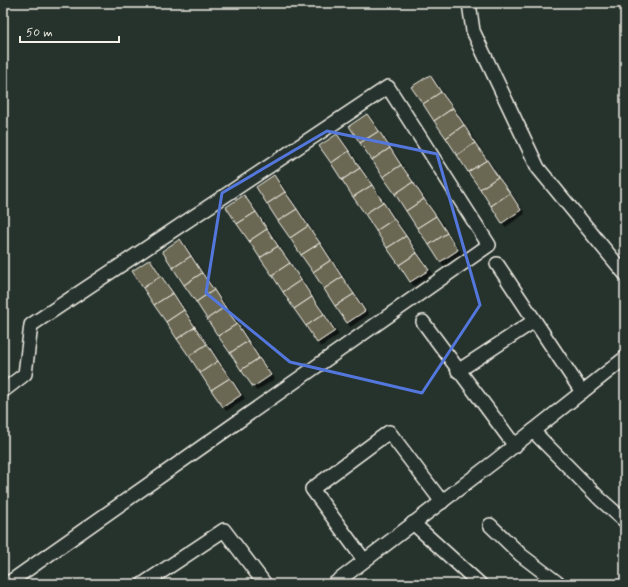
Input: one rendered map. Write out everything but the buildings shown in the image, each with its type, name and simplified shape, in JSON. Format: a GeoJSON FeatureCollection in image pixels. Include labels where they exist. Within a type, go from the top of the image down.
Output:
{"type":"FeatureCollection","features":[{"type":"Feature","properties":{"kind":"street"},"geometry":{"type":"LineString","coordinates":[[469,3],[473,31],[538,168],[625,274]]}},
{"type":"Feature","properties":{"kind":"street"},"geometry":{"type":"LineString","coordinates":[[3,391],[25,374],[31,325],[388,87],[489,245],[7,584]]}},
{"type":"Feature","properties":{"kind":"street"},"geometry":{"type":"LineString","coordinates":[[497,264],[582,392]]}},
{"type":"Feature","properties":{"kind":"street"},"geometry":{"type":"LineString","coordinates":[[458,371],[534,321]]}},
{"type":"Feature","properties":{"kind":"street"},"geometry":{"type":"LineString","coordinates":[[423,322],[515,446]]}},
{"type":"Feature","properties":{"kind":"street"},"geometry":{"type":"LineString","coordinates":[[334,584],[515,446],[625,358]]}},
{"type":"Feature","properties":{"kind":"street"},"geometry":{"type":"LineString","coordinates":[[534,431],[600,499],[625,522]]}},
{"type":"Feature","properties":{"kind":"street"},"geometry":{"type":"LineString","coordinates":[[364,560],[312,489],[389,432],[442,502]]}},
{"type":"Feature","properties":{"kind":"street"},"geometry":{"type":"LineString","coordinates":[[413,523],[480,584]]}},
{"type":"Feature","properties":{"kind":"street"},"geometry":{"type":"LineString","coordinates":[[490,525],[521,555],[559,584]]}},
{"type":"Feature","properties":{"kind":"street"},"geometry":{"type":"LineString","coordinates":[[143,584],[224,530],[265,584]]}},
{"type":"Feature","properties":{"kind":"highlighted area"},"geometry":{"type":"Polygon","coordinates":[[[327,131],[437,154],[480,305],[422,393],[290,362],[206,293],[222,193],[327,131]]]}}]}
